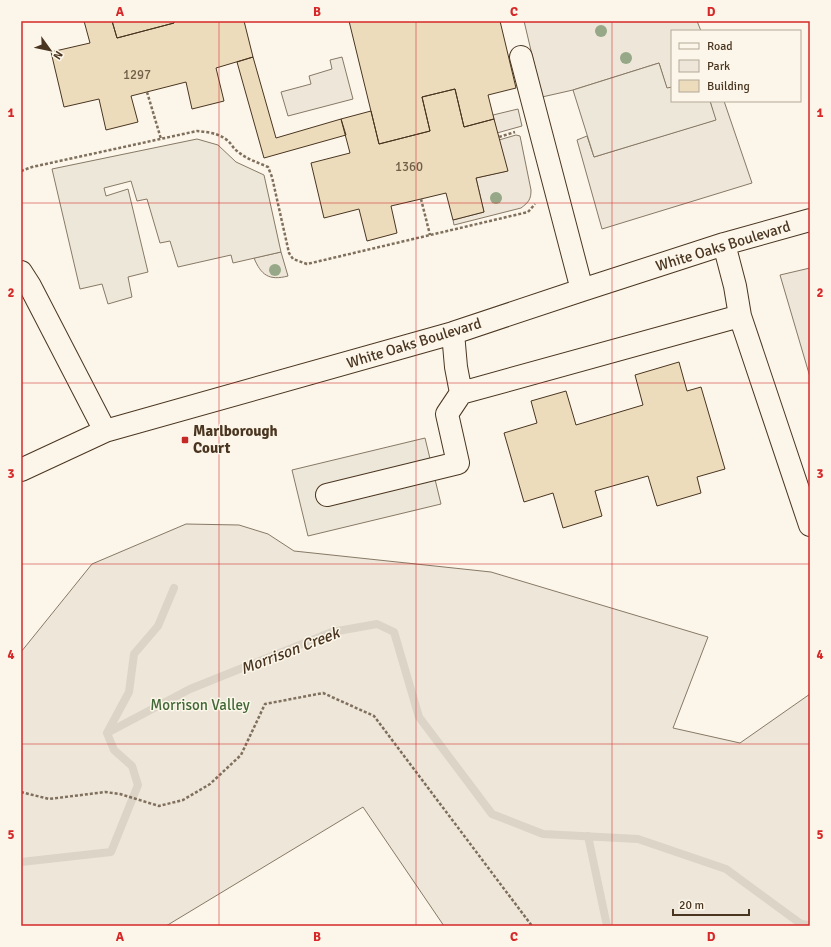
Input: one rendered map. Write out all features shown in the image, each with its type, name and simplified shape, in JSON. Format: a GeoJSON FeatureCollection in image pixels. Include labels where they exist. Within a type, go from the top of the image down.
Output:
{"type":"FeatureCollection","features":[{"type":"Feature","properties":{"kind":"street"},"geometry":{"type":"LineString","coordinates":[[521,57],[582,290]]}},
{"type":"Feature","properties":{"kind":"street","name":"White Oaks Boulevard"},"geometry":{"type":"LineString","coordinates":[[21,470],[105,431],[453,333],[724,244],[810,220]]}},
{"type":"Feature","properties":{"kind":"street"},"geometry":{"type":"LineString","coordinates":[[724,244],[735,286],[740,316],[810,526]]}},
{"type":"Feature","properties":{"kind":"street"},"geometry":{"type":"LineString","coordinates":[[21,272],[34,293],[105,431]]}},
{"type":"Feature","properties":{"kind":"street"},"geometry":{"type":"LineString","coordinates":[[327,494],[458,463],[447,414],[461,392],[740,316]]}},
{"type":"Feature","properties":{"kind":"street"},"geometry":{"type":"LineString","coordinates":[[453,333],[456,367],[461,392]]}},
{"type":"Feature","properties":{"kind":"path"},"geometry":{"type":"LineString","coordinates":[[147,92],[160,139]]}},
{"type":"Feature","properties":{"kind":"path"},"geometry":{"type":"LineString","coordinates":[[498,137],[522,131]]}},
{"type":"Feature","properties":{"kind":"path"},"geometry":{"type":"LineString","coordinates":[[21,171],[32,167],[197,132],[209,132],[220,135],[244,157],[268,167],[272,178],[289,253],[293,259],[306,264],[528,212],[535,204],[535,199]]}},
{"type":"Feature","properties":{"kind":"path"},"geometry":{"type":"LineString","coordinates":[[421,199],[430,235]]}},
{"type":"Feature","properties":{"kind":"path"},"geometry":{"type":"LineString","coordinates":[[21,792],[49,799],[105,792],[120,794],[159,806],[183,800],[210,784],[241,755],[265,704],[323,693],[374,716],[532,926]]}},
{"type":"Feature","properties":{"kind":"green space"},"geometry":{"type":"Polygon","coordinates":[[[524,21],[697,21],[701,30],[671,30],[671,87],[667,89],[659,63],[573,90],[542,97],[524,21]]]}},
{"type":"Feature","properties":{"kind":"green space"},"geometry":{"type":"Polygon","coordinates":[[[342,57],[353,99],[288,116],[281,92],[311,84],[309,76],[332,69],[330,60],[342,57]]]}},
{"type":"Feature","properties":{"kind":"green space"},"geometry":{"type":"Polygon","coordinates":[[[710,102],[724,102],[752,183],[602,229],[577,140],[587,136],[594,157],[715,120],[710,102]]]}},
{"type":"Feature","properties":{"kind":"green space"},"geometry":{"type":"Polygon","coordinates":[[[518,109],[522,126],[497,133],[493,115],[518,109]]]}},
{"type":"Feature","properties":{"kind":"green space"},"geometry":{"type":"Polygon","coordinates":[[[516,135],[520,136],[531,190],[529,200],[521,208],[454,225],[453,220],[484,212],[476,178],[507,171],[499,140],[516,135]]]}},
{"type":"Feature","properties":{"kind":"green space"},"geometry":{"type":"Polygon","coordinates":[[[281,252],[288,276],[276,278],[266,275],[260,269],[254,258],[281,252]]]}},
{"type":"Feature","properties":{"kind":"green space"},"geometry":{"type":"Polygon","coordinates":[[[810,268],[810,377],[780,275],[810,268]]]}},
{"type":"Feature","properties":{"kind":"green space","name":"Morrison Valley"},"geometry":{"type":"Polygon","coordinates":[[[186,524],[239,525],[268,534],[294,551],[491,572],[708,637],[673,728],[740,743],[810,694],[810,926],[444,926],[363,807],[166,926],[21,926],[21,652],[92,564],[186,524]]]}},
{"type":"Feature","properties":{"kind":"shaded area"},"geometry":{"type":"Polygon","coordinates":[[[659,63],[667,88],[671,87],[671,102],[710,102],[716,120],[594,157],[573,90],[659,63]]]}},
{"type":"Feature","properties":{"kind":"shaded area"},"geometry":{"type":"Polygon","coordinates":[[[197,139],[218,145],[236,162],[264,175],[281,252],[233,263],[231,255],[178,267],[170,241],[160,243],[147,199],[137,201],[131,181],[104,188],[106,196],[128,189],[148,272],[128,277],[132,297],[108,304],[102,284],[80,289],[52,169],[197,139]]]}},
{"type":"Feature","properties":{"kind":"shaded area"},"geometry":{"type":"Polygon","coordinates":[[[425,438],[441,504],[308,536],[292,470],[425,438]]]}},
{"type":"Feature","properties":{"kind":"building"},"geometry":{"type":"Polygon","coordinates":[[[84,21],[112,21],[117,38],[174,23],[174,21],[244,21],[253,57],[216,68],[224,101],[192,109],[186,82],[131,96],[138,122],[106,130],[99,99],[64,107],[51,52],[90,43],[84,21]]]}},
{"type":"Feature","properties":{"kind":"building"},"geometry":{"type":"Polygon","coordinates":[[[112,21],[174,21],[174,23],[117,38],[112,21]]]}},
{"type":"Feature","properties":{"kind":"building"},"geometry":{"type":"Polygon","coordinates":[[[349,21],[500,21],[516,88],[488,95],[494,119],[464,127],[455,89],[422,97],[430,131],[379,144],[349,21]]]}},
{"type":"Feature","properties":{"kind":"building"},"geometry":{"type":"Polygon","coordinates":[[[253,57],[276,138],[341,119],[346,135],[264,158],[237,62],[253,57]]]}},
{"type":"Feature","properties":{"kind":"building"},"geometry":{"type":"Polygon","coordinates":[[[455,89],[464,127],[494,119],[508,171],[476,178],[484,212],[453,220],[446,193],[391,206],[397,233],[367,241],[359,209],[324,218],[311,163],[350,153],[341,119],[371,111],[379,144],[430,131],[422,97],[455,89]]]}},
{"type":"Feature","properties":{"kind":"building"},"geometry":{"type":"Polygon","coordinates":[[[679,362],[687,391],[701,387],[725,469],[697,477],[701,493],[657,506],[648,476],[595,491],[602,516],[563,528],[553,493],[524,502],[504,433],[537,423],[531,401],[566,391],[576,425],[643,405],[635,375],[679,362]]]}},
{"type":"Feature","properties":{"kind":"waterway"},"geometry":{"type":"LineString","coordinates":[[107,733],[129,692],[134,654],[158,626],[174,588]]}},
{"type":"Feature","properties":{"kind":"waterway","name":"Morrison Creek"},"geometry":{"type":"LineString","coordinates":[[21,862],[111,852],[138,785],[132,766],[114,750],[107,733],[190,689],[332,632],[377,624],[394,632],[419,717],[492,814],[543,834],[638,839],[726,869],[801,924],[810,925]]}},
{"type":"Feature","properties":{"kind":"waterway"},"geometry":{"type":"LineString","coordinates":[[588,836],[607,926]]}},
{"type":"Feature","properties":{"kind":"place","name":"Marlborough Court"},"geometry":{"type":"Point","coordinates":[185,440]}}]}
